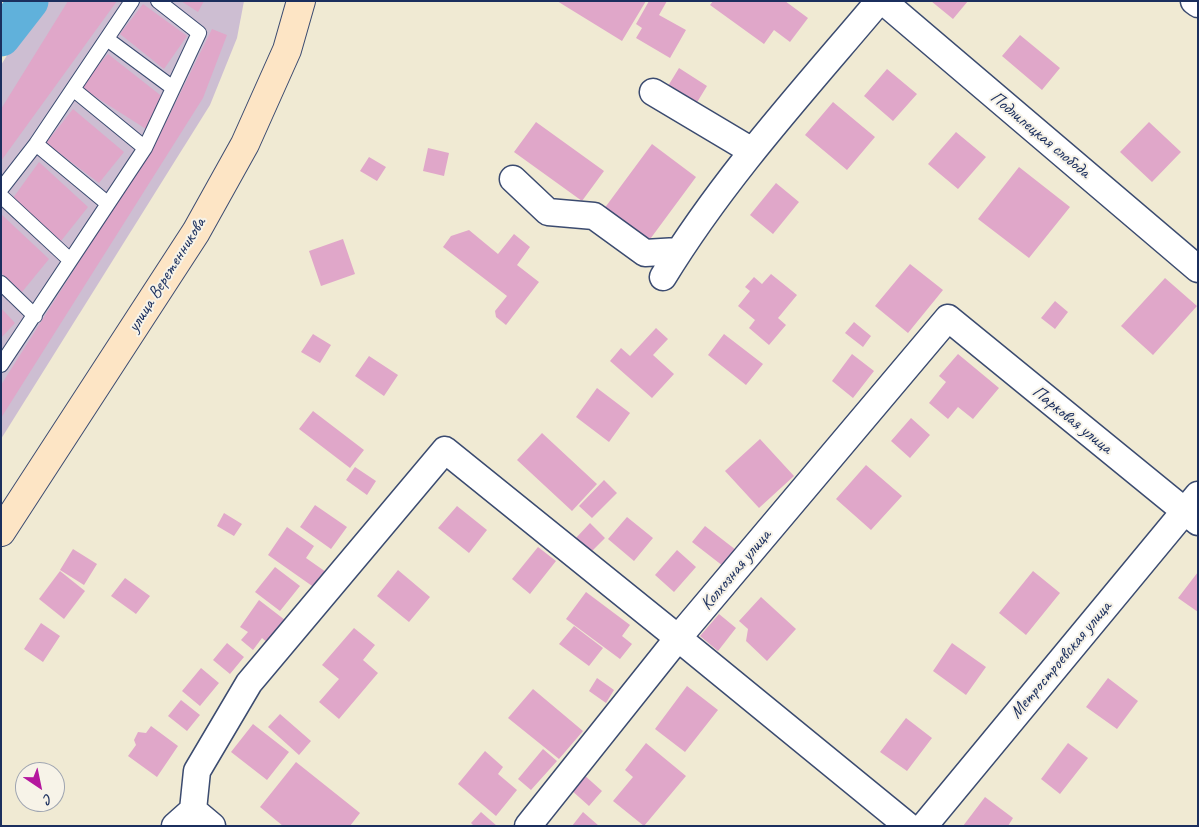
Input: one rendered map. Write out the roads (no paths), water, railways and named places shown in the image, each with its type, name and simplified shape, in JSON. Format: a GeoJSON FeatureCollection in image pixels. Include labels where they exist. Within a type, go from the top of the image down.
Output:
{"type":"FeatureCollection","features":[{"type":"Feature","properties":{"kind":"main road","name":"улица Веретенникова"},"geometry":{"type":"LineString","coordinates":[[1,532],[196,232],[245,144],[286,50],[301,1]]}},
{"type":"Feature","properties":{"kind":"street"},"geometry":{"type":"LineString","coordinates":[[663,277],[678,251],[752,151],[879,1]]}},
{"type":"Feature","properties":{"kind":"street","name":"Подлипецкая слобода"},"geometry":{"type":"LineString","coordinates":[[883,1],[1198,269]]}},
{"type":"Feature","properties":{"kind":"street"},"geometry":{"type":"LineString","coordinates":[[1194,1],[1198,4]]}},
{"type":"Feature","properties":{"kind":"street"},"geometry":{"type":"LineString","coordinates":[[653,92],[752,151]]}},
{"type":"Feature","properties":{"kind":"street"},"geometry":{"type":"LineString","coordinates":[[512,179],[548,212],[594,216],[645,253],[678,251]]}},
{"type":"Feature","properties":{"kind":"street","name":"Парковая улица"},"geometry":{"type":"LineString","coordinates":[[948,318],[1193,509]]}},
{"type":"Feature","properties":{"kind":"street","name":"Колхозная улица"},"geometry":{"type":"LineString","coordinates":[[528,826],[678,638],[948,318]]}},
{"type":"Feature","properties":{"kind":"street"},"geometry":{"type":"LineString","coordinates":[[194,821],[197,771],[249,682],[445,450],[908,826]]}},
{"type":"Feature","properties":{"kind":"street","name":"Метростроевская улица"},"geometry":{"type":"LineString","coordinates":[[924,826],[1193,509]]}},
{"type":"Feature","properties":{"kind":"lane"},"geometry":{"type":"LineString","coordinates":[[1,189],[36,144],[132,1]]}},
{"type":"Feature","properties":{"kind":"lane"},"geometry":{"type":"LineString","coordinates":[[1,365],[144,148],[199,33],[158,1]]}},
{"type":"Feature","properties":{"kind":"lane"},"geometry":{"type":"LineString","coordinates":[[107,39],[173,88]]}},
{"type":"Feature","properties":{"kind":"lane"},"geometry":{"type":"LineString","coordinates":[[73,89],[144,148]]}},
{"type":"Feature","properties":{"kind":"lane"},"geometry":{"type":"LineString","coordinates":[[36,144],[107,203]]}},
{"type":"Feature","properties":{"kind":"lane"},"geometry":{"type":"LineString","coordinates":[[1,196],[70,260]]}},
{"type":"Feature","properties":{"kind":"lane"},"geometry":{"type":"LineString","coordinates":[[1,283],[35,316]]}},
{"type":"Feature","properties":{"kind":"waterway"},"geometry":{"type":"LineString","coordinates":[[1,37],[29,1]]}}]}
